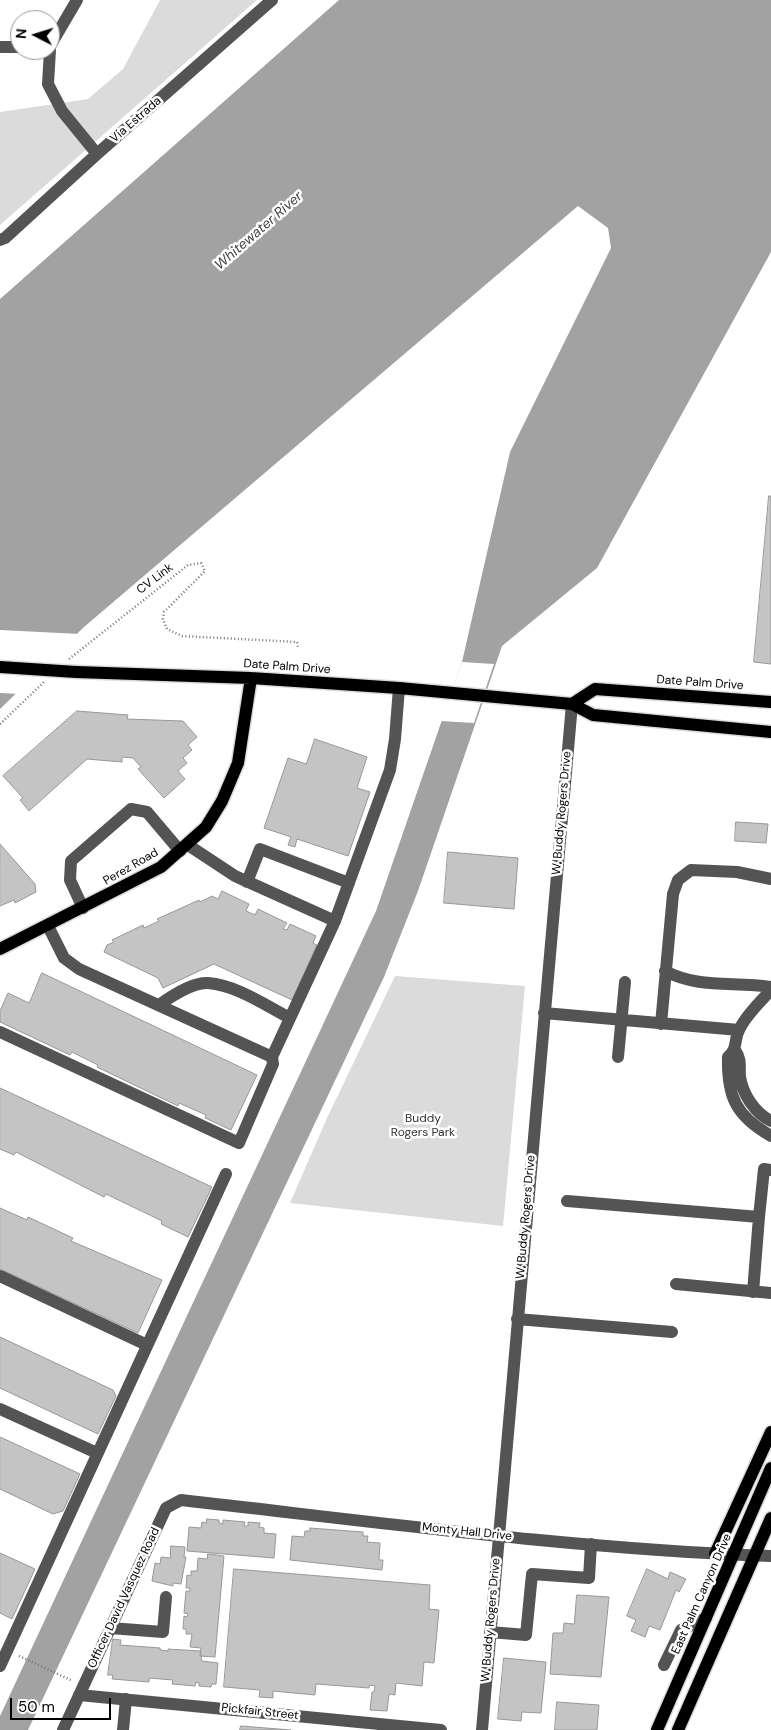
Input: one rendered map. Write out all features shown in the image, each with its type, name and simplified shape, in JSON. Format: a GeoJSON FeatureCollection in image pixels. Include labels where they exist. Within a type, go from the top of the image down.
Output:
{"type":"FeatureCollection","features":[{"type":"Feature","properties":{"kind":"main road","name":"Date Palm Drive"},"geometry":{"type":"LineString","coordinates":[[0,667],[76,672],[251,678],[399,688],[572,704],[593,715],[771,732]]}},
{"type":"Feature","properties":{"kind":"main road","name":"Perez Road"},"geometry":{"type":"LineString","coordinates":[[2,944],[48,926],[161,867],[206,827],[222,800],[238,764],[251,678]]}},
{"type":"Feature","properties":{"kind":"main road","name":"Date Palm Drive"},"geometry":{"type":"LineString","coordinates":[[572,704],[595,689],[771,702]]}},
{"type":"Feature","properties":{"kind":"main road"},"geometry":{"type":"LineString","coordinates":[[715,1554],[771,1432]]}},
{"type":"Feature","properties":{"kind":"main road","name":"East Palm Canyon Drive"},"geometry":{"type":"LineString","coordinates":[[657,1730],[771,1468]]}},
{"type":"Feature","properties":{"kind":"main road"},"geometry":{"type":"LineString","coordinates":[[678,1730],[771,1518]]}},
{"type":"Feature","properties":{"kind":"street"},"geometry":{"type":"LineString","coordinates":[[60,29],[77,0]]}},
{"type":"Feature","properties":{"kind":"street","name":"Via Estrada"},"geometry":{"type":"LineString","coordinates":[[0,240],[5,238],[272,0]]}},
{"type":"Feature","properties":{"kind":"street"},"geometry":{"type":"LineString","coordinates":[[49,60],[48,84],[62,111],[97,154]]}},
{"type":"Feature","properties":{"kind":"street"},"geometry":{"type":"LineString","coordinates":[[0,1032],[239,1143],[273,1064],[272,1057],[335,921],[390,770],[395,739],[399,688]]}},
{"type":"Feature","properties":{"kind":"street","name":"W. Buddy Rogers Drive"},"geometry":{"type":"LineString","coordinates":[[482,1730],[572,704]]}},
{"type":"Feature","properties":{"kind":"street"},"geometry":{"type":"LineString","coordinates":[[83,908],[70,880],[71,861],[131,809],[147,812],[184,848],[248,882],[335,921]]}},
{"type":"Feature","properties":{"kind":"street"},"geometry":{"type":"LineString","coordinates":[[248,882],[260,849],[349,883]]}},
{"type":"Feature","properties":{"kind":"street"},"geometry":{"type":"LineString","coordinates":[[661,1024],[673,894],[678,880],[691,870],[738,872],[771,879]]}},
{"type":"Feature","properties":{"kind":"street"},"geometry":{"type":"LineString","coordinates":[[48,926],[64,958],[79,969],[272,1057]]}},
{"type":"Feature","properties":{"kind":"street"},"geometry":{"type":"LineString","coordinates":[[665,970],[678,978],[697,983],[728,985],[737,982],[771,989]]}},
{"type":"Feature","properties":{"kind":"street"},"geometry":{"type":"LineString","coordinates":[[159,1006],[177,993],[206,982],[239,992],[290,1018]]}},
{"type":"Feature","properties":{"kind":"street"},"geometry":{"type":"LineString","coordinates":[[618,1057],[625,982]]}},
{"type":"Feature","properties":{"kind":"street"},"geometry":{"type":"LineString","coordinates":[[771,989],[738,1030],[735,1050],[728,1058],[730,1092],[744,1117],[753,1126],[771,1136]]}},
{"type":"Feature","properties":{"kind":"street"},"geometry":{"type":"LineString","coordinates":[[544,1013],[738,1030]]}},
{"type":"Feature","properties":{"kind":"street"},"geometry":{"type":"LineString","coordinates":[[735,1050],[741,1058],[740,1076],[752,1106],[763,1117],[771,1121]]}},
{"type":"Feature","properties":{"kind":"street"},"geometry":{"type":"LineString","coordinates":[[753,1292],[764,1169],[771,1170]]}},
{"type":"Feature","properties":{"kind":"street"},"geometry":{"type":"LineString","coordinates":[[0,1666],[226,1174]]}},
{"type":"Feature","properties":{"kind":"street"},"geometry":{"type":"LineString","coordinates":[[567,1201],[759,1217]]}},
{"type":"Feature","properties":{"kind":"street"},"geometry":{"type":"LineString","coordinates":[[0,1276],[147,1345]]}},
{"type":"Feature","properties":{"kind":"street"},"geometry":{"type":"LineString","coordinates":[[676,1284],[771,1293]]}},
{"type":"Feature","properties":{"kind":"street"},"geometry":{"type":"LineString","coordinates":[[517,1319],[672,1332]]}},
{"type":"Feature","properties":{"kind":"street"},"geometry":{"type":"LineString","coordinates":[[0,1409],[97,1454]]}},
{"type":"Feature","properties":{"kind":"street","name":"Monty Hall Drive"},"geometry":{"type":"LineString","coordinates":[[181,1500],[591,1544],[715,1554],[771,1556]]}},
{"type":"Feature","properties":{"kind":"street","name":"Officer David Vasquez Road"},"geometry":{"type":"LineString","coordinates":[[63,1730],[166,1508],[181,1500]]}},
{"type":"Feature","properties":{"kind":"street"},"geometry":{"type":"LineString","coordinates":[[490,1632],[526,1635],[532,1574],[588,1578],[591,1544]]}},
{"type":"Feature","properties":{"kind":"street"},"geometry":{"type":"LineString","coordinates":[[110,1628],[163,1632],[166,1597]]}},
{"type":"Feature","properties":{"kind":"street"},"geometry":{"type":"LineString","coordinates":[[664,1665],[681,1630],[706,1618]]}},
{"type":"Feature","properties":{"kind":"street","name":"Pickfair Street"},"geometry":{"type":"LineString","coordinates":[[79,1695],[335,1725],[441,1730]]}},
{"type":"Feature","properties":{"kind":"street"},"geometry":{"type":"LineString","coordinates":[[123,1730],[126,1699]]}},
{"type":"Feature","properties":{"kind":"path","name":"CV Link"},"geometry":{"type":"LineString","coordinates":[[68,659],[188,565],[201,562],[205,571],[164,612],[163,619],[167,629],[182,636],[297,642],[298,648]]}},
{"type":"Feature","properties":{"kind":"path"},"geometry":{"type":"LineString","coordinates":[[0,724],[47,680]]}},
{"type":"Feature","properties":{"kind":"path"},"geometry":{"type":"LineString","coordinates":[[16,1654],[58,1674]]}},
{"type":"Feature","properties":{"kind":"green space"},"geometry":{"type":"Polygon","coordinates":[[[160,0],[257,0],[0,225],[0,112],[88,99],[123,69],[160,0]]]}},
{"type":"Feature","properties":{"kind":"green space","name":"Buddy Rogers Park"},"geometry":{"type":"Polygon","coordinates":[[[395,976],[525,986],[503,1226],[290,1203],[327,1118],[395,976]]]}},
{"type":"Feature","properties":{"kind":"water","name":"Whitewater River"},"geometry":{"type":"Polygon","coordinates":[[[339,0],[771,0],[771,252],[597,568],[502,646],[418,891],[384,977],[28,1730],[0,1730],[0,1716],[376,911],[462,662],[510,452],[611,248],[608,228],[578,206],[84,627],[0,709],[0,299],[339,0]]]}},
{"type":"Feature","properties":{"kind":"pier"},"geometry":{"type":"Polygon","coordinates":[[[0,630],[80,634],[20,694],[0,693],[0,630]]]}},
{"type":"Feature","properties":{"kind":"pier"},"geometry":{"type":"Polygon","coordinates":[[[462,662],[494,664],[474,723],[441,721],[462,662]]]}},
{"type":"Feature","properties":{"kind":"building"},"geometry":{"type":"Polygon","coordinates":[[[769,496],[771,496],[771,664],[754,662],[769,496]]]}},
{"type":"Feature","properties":{"kind":"building"},"geometry":{"type":"Polygon","coordinates":[[[77,711],[128,715],[127,719],[183,721],[197,737],[188,745],[192,750],[183,758],[187,763],[178,771],[185,779],[164,798],[138,769],[141,767],[133,758],[122,757],[122,762],[87,759],[29,811],[20,800],[23,798],[3,776],[77,711]]]}},
{"type":"Feature","properties":{"kind":"building"},"geometry":{"type":"Polygon","coordinates":[[[315,739],[367,757],[357,788],[370,792],[348,856],[297,839],[295,847],[288,845],[291,837],[264,828],[288,758],[306,764],[315,739]]]}},
{"type":"Feature","properties":{"kind":"building"},"geometry":{"type":"Polygon","coordinates":[[[736,822],[768,824],[766,843],[735,841],[736,822]]]}},
{"type":"Feature","properties":{"kind":"building"},"geometry":{"type":"Polygon","coordinates":[[[0,844],[35,884],[36,892],[15,903],[14,900],[0,906],[0,844]]]}},
{"type":"Feature","properties":{"kind":"building"},"geometry":{"type":"Polygon","coordinates":[[[448,852],[518,858],[514,909],[444,903],[448,852]]]}},
{"type":"Feature","properties":{"kind":"building"},"geometry":{"type":"Polygon","coordinates":[[[222,891],[249,904],[246,911],[255,915],[258,909],[287,923],[283,929],[287,930],[290,924],[316,936],[313,943],[317,945],[292,1000],[214,964],[163,988],[158,978],[104,952],[107,945],[114,942],[112,940],[143,925],[144,928],[159,921],[157,919],[199,900],[200,902],[212,896],[218,899],[222,891]]]}},
{"type":"Feature","properties":{"kind":"building"},"geometry":{"type":"Polygon","coordinates":[[[42,973],[257,1075],[231,1130],[205,1118],[206,1115],[179,1103],[178,1106],[97,1067],[98,1065],[72,1052],[70,1055],[0,1022],[0,1011],[8,993],[29,1003],[42,973]]]}},
{"type":"Feature","properties":{"kind":"building"},"geometry":{"type":"Polygon","coordinates":[[[0,1088],[212,1187],[188,1237],[161,1224],[162,1221],[106,1194],[104,1197],[16,1152],[14,1155],[0,1149],[0,1088]]]}},
{"type":"Feature","properties":{"kind":"building"},"geometry":{"type":"Polygon","coordinates":[[[0,1208],[27,1220],[28,1217],[73,1238],[71,1241],[162,1280],[138,1333],[0,1269],[0,1208]]]}},
{"type":"Feature","properties":{"kind":"building"},"geometry":{"type":"Polygon","coordinates":[[[0,1337],[113,1390],[116,1396],[98,1434],[0,1388],[0,1337]]]}},
{"type":"Feature","properties":{"kind":"building"},"geometry":{"type":"Polygon","coordinates":[[[0,1437],[80,1474],[63,1511],[53,1514],[0,1489],[0,1437]]]}},
{"type":"Feature","properties":{"kind":"building"},"geometry":{"type":"Polygon","coordinates":[[[207,1519],[219,1520],[219,1523],[223,1524],[223,1520],[245,1522],[244,1526],[248,1526],[248,1522],[260,1523],[259,1527],[264,1528],[264,1533],[276,1534],[274,1558],[187,1551],[189,1527],[201,1528],[202,1522],[206,1523],[207,1519]]]}},
{"type":"Feature","properties":{"kind":"building"},"geometry":{"type":"Polygon","coordinates":[[[310,1528],[363,1532],[363,1536],[368,1536],[367,1542],[380,1543],[379,1560],[383,1560],[382,1570],[290,1560],[292,1536],[304,1537],[305,1531],[310,1531],[310,1528]]]}},
{"type":"Feature","properties":{"kind":"building"},"geometry":{"type":"Polygon","coordinates":[[[171,1546],[185,1547],[184,1557],[186,1557],[181,1584],[173,1583],[173,1586],[152,1581],[155,1563],[160,1564],[161,1557],[170,1558],[171,1546]]]}},
{"type":"Feature","properties":{"kind":"building"},"geometry":{"type":"Polygon","coordinates":[[[0,1553],[35,1569],[12,1619],[0,1613],[0,1553]]]}},
{"type":"Feature","properties":{"kind":"building"},"geometry":{"type":"Polygon","coordinates":[[[208,1554],[224,1556],[215,1657],[200,1656],[201,1648],[190,1647],[192,1634],[186,1634],[186,1629],[183,1629],[184,1616],[187,1617],[188,1614],[184,1613],[186,1591],[190,1591],[190,1588],[186,1588],[187,1575],[191,1576],[191,1571],[197,1571],[198,1558],[207,1559],[208,1554]]]}},
{"type":"Feature","properties":{"kind":"building"},"geometry":{"type":"Polygon","coordinates":[[[234,1569],[430,1585],[429,1609],[439,1610],[434,1663],[424,1662],[422,1686],[396,1683],[395,1695],[389,1694],[387,1711],[370,1710],[372,1692],[374,1692],[375,1686],[369,1685],[369,1688],[316,1684],[315,1695],[273,1691],[273,1698],[259,1697],[260,1690],[224,1687],[234,1569]]]}},
{"type":"Feature","properties":{"kind":"building"},"geometry":{"type":"Polygon","coordinates":[[[647,1569],[668,1579],[670,1572],[686,1579],[679,1592],[676,1590],[660,1630],[649,1626],[645,1637],[631,1631],[636,1620],[627,1616],[647,1569]]]}},
{"type":"Feature","properties":{"kind":"building"},"geometry":{"type":"Polygon","coordinates":[[[577,1595],[609,1597],[601,1677],[550,1674],[553,1633],[563,1633],[564,1623],[574,1624],[577,1595]]]}},
{"type":"Feature","properties":{"kind":"building"},"geometry":{"type":"Polygon","coordinates":[[[113,1639],[121,1640],[120,1645],[160,1648],[160,1650],[168,1651],[168,1649],[200,1651],[202,1661],[218,1663],[216,1684],[212,1684],[211,1687],[199,1686],[199,1683],[196,1682],[195,1686],[172,1684],[173,1680],[149,1678],[149,1682],[112,1679],[113,1675],[108,1675],[113,1639]]]}},
{"type":"Feature","properties":{"kind":"building"},"geometry":{"type":"Polygon","coordinates":[[[504,1658],[546,1662],[541,1713],[522,1712],[521,1721],[498,1719],[504,1658]]]}},
{"type":"Feature","properties":{"kind":"building"},"geometry":{"type":"Polygon","coordinates":[[[557,1702],[599,1705],[597,1730],[555,1730],[557,1702]]]}},
{"type":"Feature","properties":{"kind":"building"},"geometry":{"type":"Polygon","coordinates":[[[241,1726],[291,1730],[240,1730],[241,1726]]]}}]}
